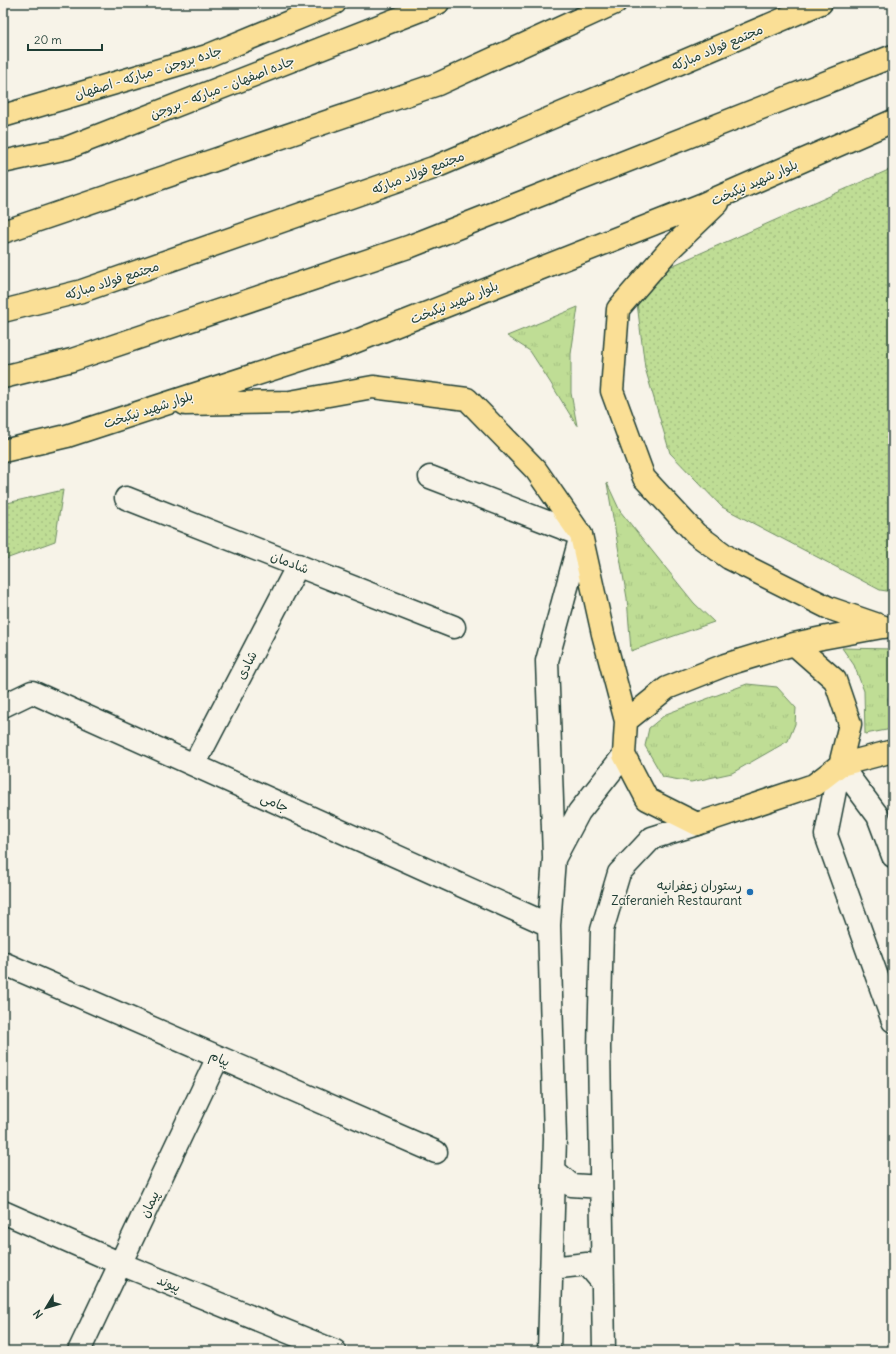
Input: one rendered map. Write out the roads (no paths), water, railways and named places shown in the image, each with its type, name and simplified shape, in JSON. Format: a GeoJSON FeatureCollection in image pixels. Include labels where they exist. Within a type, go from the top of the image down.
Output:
{"type":"FeatureCollection","features":[{"type":"Feature","properties":{"kind":"main road","name":"جاده بروجن - مبارکه - اصفهان"},"geometry":{"type":"LineString","coordinates":[[3,116],[207,56],[335,3]]}},
{"type":"Feature","properties":{"kind":"main road","name":"جاده اصفهان - مبارکه - بروجن"},"geometry":{"type":"LineString","coordinates":[[3,162],[67,148],[438,3]]}},
{"type":"Feature","properties":{"kind":"main road"},"geometry":{"type":"LineString","coordinates":[[3,232],[438,84],[615,3]]}},
{"type":"Feature","properties":{"kind":"main road","name":"مجتمع فولاد مبارکه"},"geometry":{"type":"LineString","coordinates":[[3,311],[82,291],[433,168],[821,3]]}},
{"type":"Feature","properties":{"kind":"main road"},"geometry":{"type":"LineString","coordinates":[[3,377],[72,360],[411,246],[893,56]]}},
{"type":"Feature","properties":{"kind":"main road","name":"بلوار شهید نیکبخت"},"geometry":{"type":"LineString","coordinates":[[3,451],[67,436],[349,344],[701,205],[893,121]]}},
{"type":"Feature","properties":{"kind":"main road"},"geometry":{"type":"LineString","coordinates":[[728,193],[668,251],[618,309],[612,392],[644,478],[696,534],[729,558],[829,608],[888,627]]}},
{"type":"Feature","properties":{"kind":"main road"},"geometry":{"type":"LineString","coordinates":[[162,405],[290,402],[373,387],[467,399],[536,470],[581,535],[603,634],[626,721],[624,755],[648,799],[697,824],[814,785],[840,765],[893,751]]}},
{"type":"Feature","properties":{"kind":"main road"},"geometry":{"type":"LineString","coordinates":[[626,721],[668,688],[725,666],[794,644],[888,627]]}},
{"type":"Feature","properties":{"kind":"main road"},"geometry":{"type":"LineString","coordinates":[[794,644],[835,680],[850,724],[840,765]]}},
{"type":"Feature","properties":{"kind":"street"},"geometry":{"type":"LineString","coordinates":[[430,477],[581,535],[547,661],[554,859],[549,925],[555,1138],[549,1351]]}},
{"type":"Feature","properties":{"kind":"street","name":"شادمان"},"geometry":{"type":"LineString","coordinates":[[126,498],[454,627]]}},
{"type":"Feature","properties":{"kind":"street","name":"شادی"},"geometry":{"type":"LineString","coordinates":[[194,765],[298,565]]}},
{"type":"Feature","properties":{"kind":"street","name":"جامی"},"geometry":{"type":"LineString","coordinates":[[3,706],[32,692],[549,925]]}},
{"type":"Feature","properties":{"kind":"street"},"geometry":{"type":"LineString","coordinates":[[554,859],[579,812],[624,755]]}},
{"type":"Feature","properties":{"kind":"street"},"geometry":{"type":"LineString","coordinates":[[840,765],[878,816],[893,856]]}},
{"type":"Feature","properties":{"kind":"street"},"geometry":{"type":"LineString","coordinates":[[840,765],[826,835],[893,1021]]}},
{"type":"Feature","properties":{"kind":"street"},"geometry":{"type":"LineString","coordinates":[[604,1351],[599,1048],[602,930],[619,873],[652,838],[697,824]]}},
{"type":"Feature","properties":{"kind":"street","name":"پیام"},"geometry":{"type":"LineString","coordinates":[[3,964],[436,1152]]}},
{"type":"Feature","properties":{"kind":"street","name":"پیمان"},"geometry":{"type":"LineString","coordinates":[[79,1351],[218,1057]]}},
{"type":"Feature","properties":{"kind":"street"},"geometry":{"type":"LineString","coordinates":[[554,1170],[571,1185],[601,1187]]}},
{"type":"Feature","properties":{"kind":"street","name":"پیوند"},"geometry":{"type":"LineString","coordinates":[[3,1212],[121,1264],[336,1351]]}},
{"type":"Feature","properties":{"kind":"street"},"geometry":{"type":"LineString","coordinates":[[551,1268],[587,1264],[603,1283]]}},
{"type":"Feature","properties":{"kind":"place","name":"رستوران زعفرانیه Zaferanieh Restaurant"},"geometry":{"type":"Point","coordinates":[750,892]}}]}
